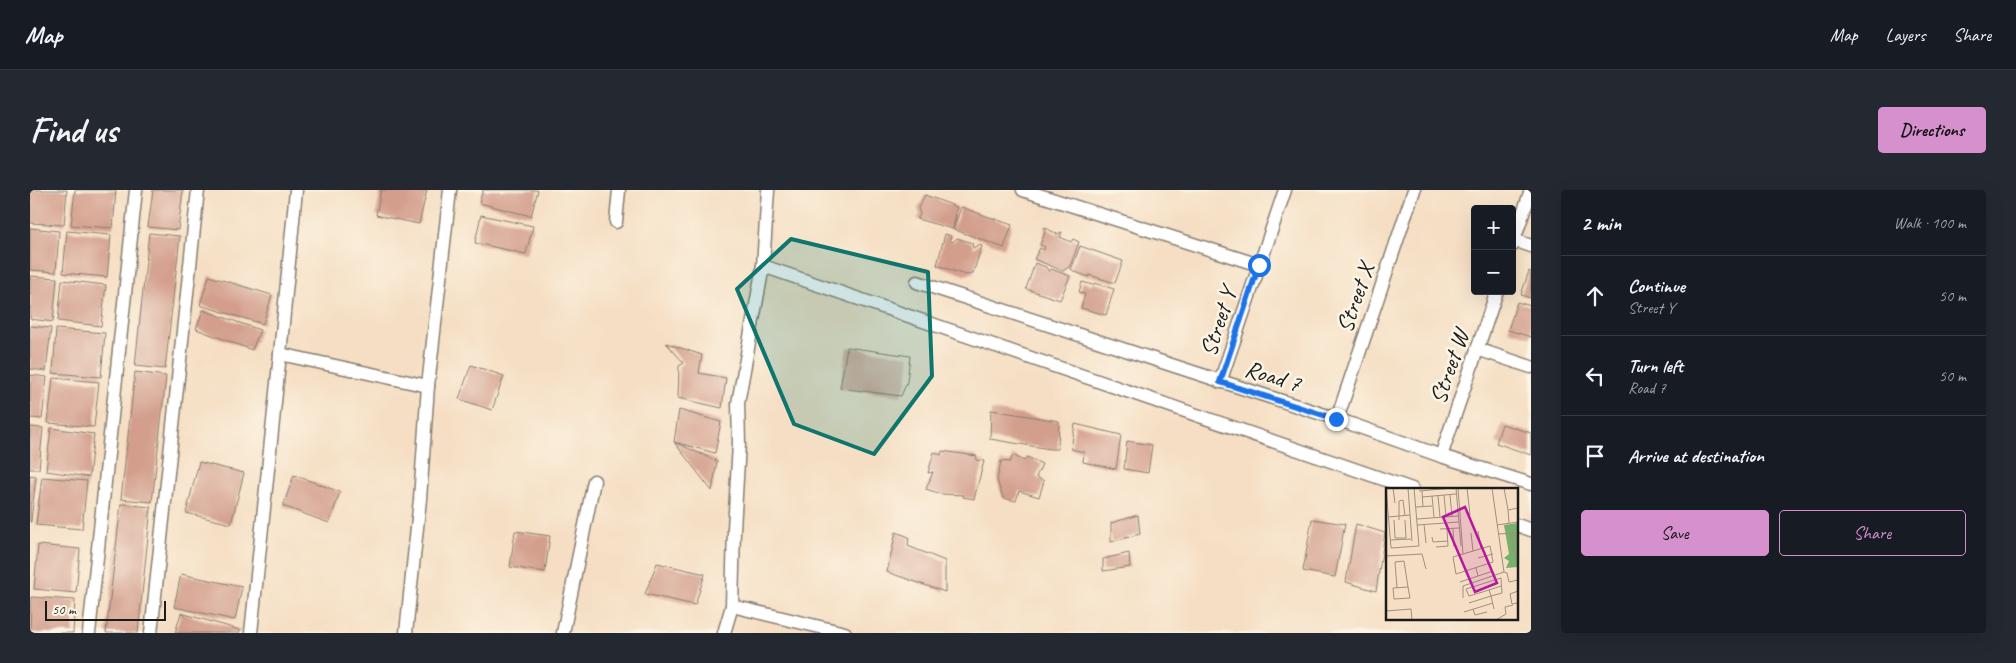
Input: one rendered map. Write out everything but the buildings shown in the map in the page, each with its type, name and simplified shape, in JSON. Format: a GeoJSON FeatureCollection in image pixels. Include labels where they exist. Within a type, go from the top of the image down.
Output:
{"type":"FeatureCollection","features":[{"type":"Feature","properties":{"kind":"street"},"geometry":{"type":"LineString","coordinates":[[89,633],[136,190]]}},
{"type":"Feature","properties":{"kind":"street"},"geometry":{"type":"LineString","coordinates":[[151,633],[198,190]]}},
{"type":"Feature","properties":{"kind":"street"},"geometry":{"type":"LineString","coordinates":[[251,633],[296,190]]}},
{"type":"Feature","properties":{"kind":"street"},"geometry":{"type":"LineString","coordinates":[[406,633],[420,499],[428,386],[450,190]]}},
{"type":"Feature","properties":{"kind":"street"},"geometry":{"type":"LineString","coordinates":[[616,222],[618,190]]}},
{"type":"Feature","properties":{"kind":"street"},"geometry":{"type":"LineString","coordinates":[[724,633],[732,606],[739,444],[738,402],[763,266],[768,190]]}},
{"type":"Feature","properties":{"kind":"street"},"geometry":{"type":"LineString","coordinates":[[1023,190],[1259,265]]}},
{"type":"Feature","properties":{"kind":"street","name":"Street Y"},"geometry":{"type":"LineString","coordinates":[[1220,382],[1285,190]]}},
{"type":"Feature","properties":{"kind":"street","name":"Street X"},"geometry":{"type":"LineString","coordinates":[[1336,419],[1414,190]]}},
{"type":"Feature","properties":{"kind":"street"},"geometry":{"type":"LineString","coordinates":[[1516,234],[1531,190]]}},
{"type":"Feature","properties":{"kind":"street"},"geometry":{"type":"LineString","coordinates":[[1516,244],[1531,246]]}},
{"type":"Feature","properties":{"kind":"street"},"geometry":{"type":"LineString","coordinates":[[763,266],[1409,488]]}},
{"type":"Feature","properties":{"kind":"street","name":"Road 7"},"geometry":{"type":"LineString","coordinates":[[916,282],[1531,484]]}},
{"type":"Feature","properties":{"kind":"street","name":"Street W"},"geometry":{"type":"LineString","coordinates":[[1441,456],[1496,295]]}},
{"type":"Feature","properties":{"kind":"street"},"geometry":{"type":"LineString","coordinates":[[1478,349],[1531,366]]}},
{"type":"Feature","properties":{"kind":"street"},"geometry":{"type":"LineString","coordinates":[[280,354],[428,386]]}},
{"type":"Feature","properties":{"kind":"street"},"geometry":{"type":"LineString","coordinates":[[563,633],[594,481]]}},
{"type":"Feature","properties":{"kind":"street"},"geometry":{"type":"LineString","coordinates":[[1518,526],[1531,530]]}},
{"type":"Feature","properties":{"kind":"street"},"geometry":{"type":"LineString","coordinates":[[732,606],[845,633]]}},
{"type":"Feature","properties":{"kind":"highlighted area"},"geometry":{"type":"Polygon","coordinates":[[[791,239],[928,272],[932,376],[874,454],[794,424],[737,289],[791,239]]]}},
{"type":"Feature","properties":{"kind":"route"},"geometry":{"type":"LineString","coordinates":[[1259,265],[1220,382],[1336,419]]}}]}
